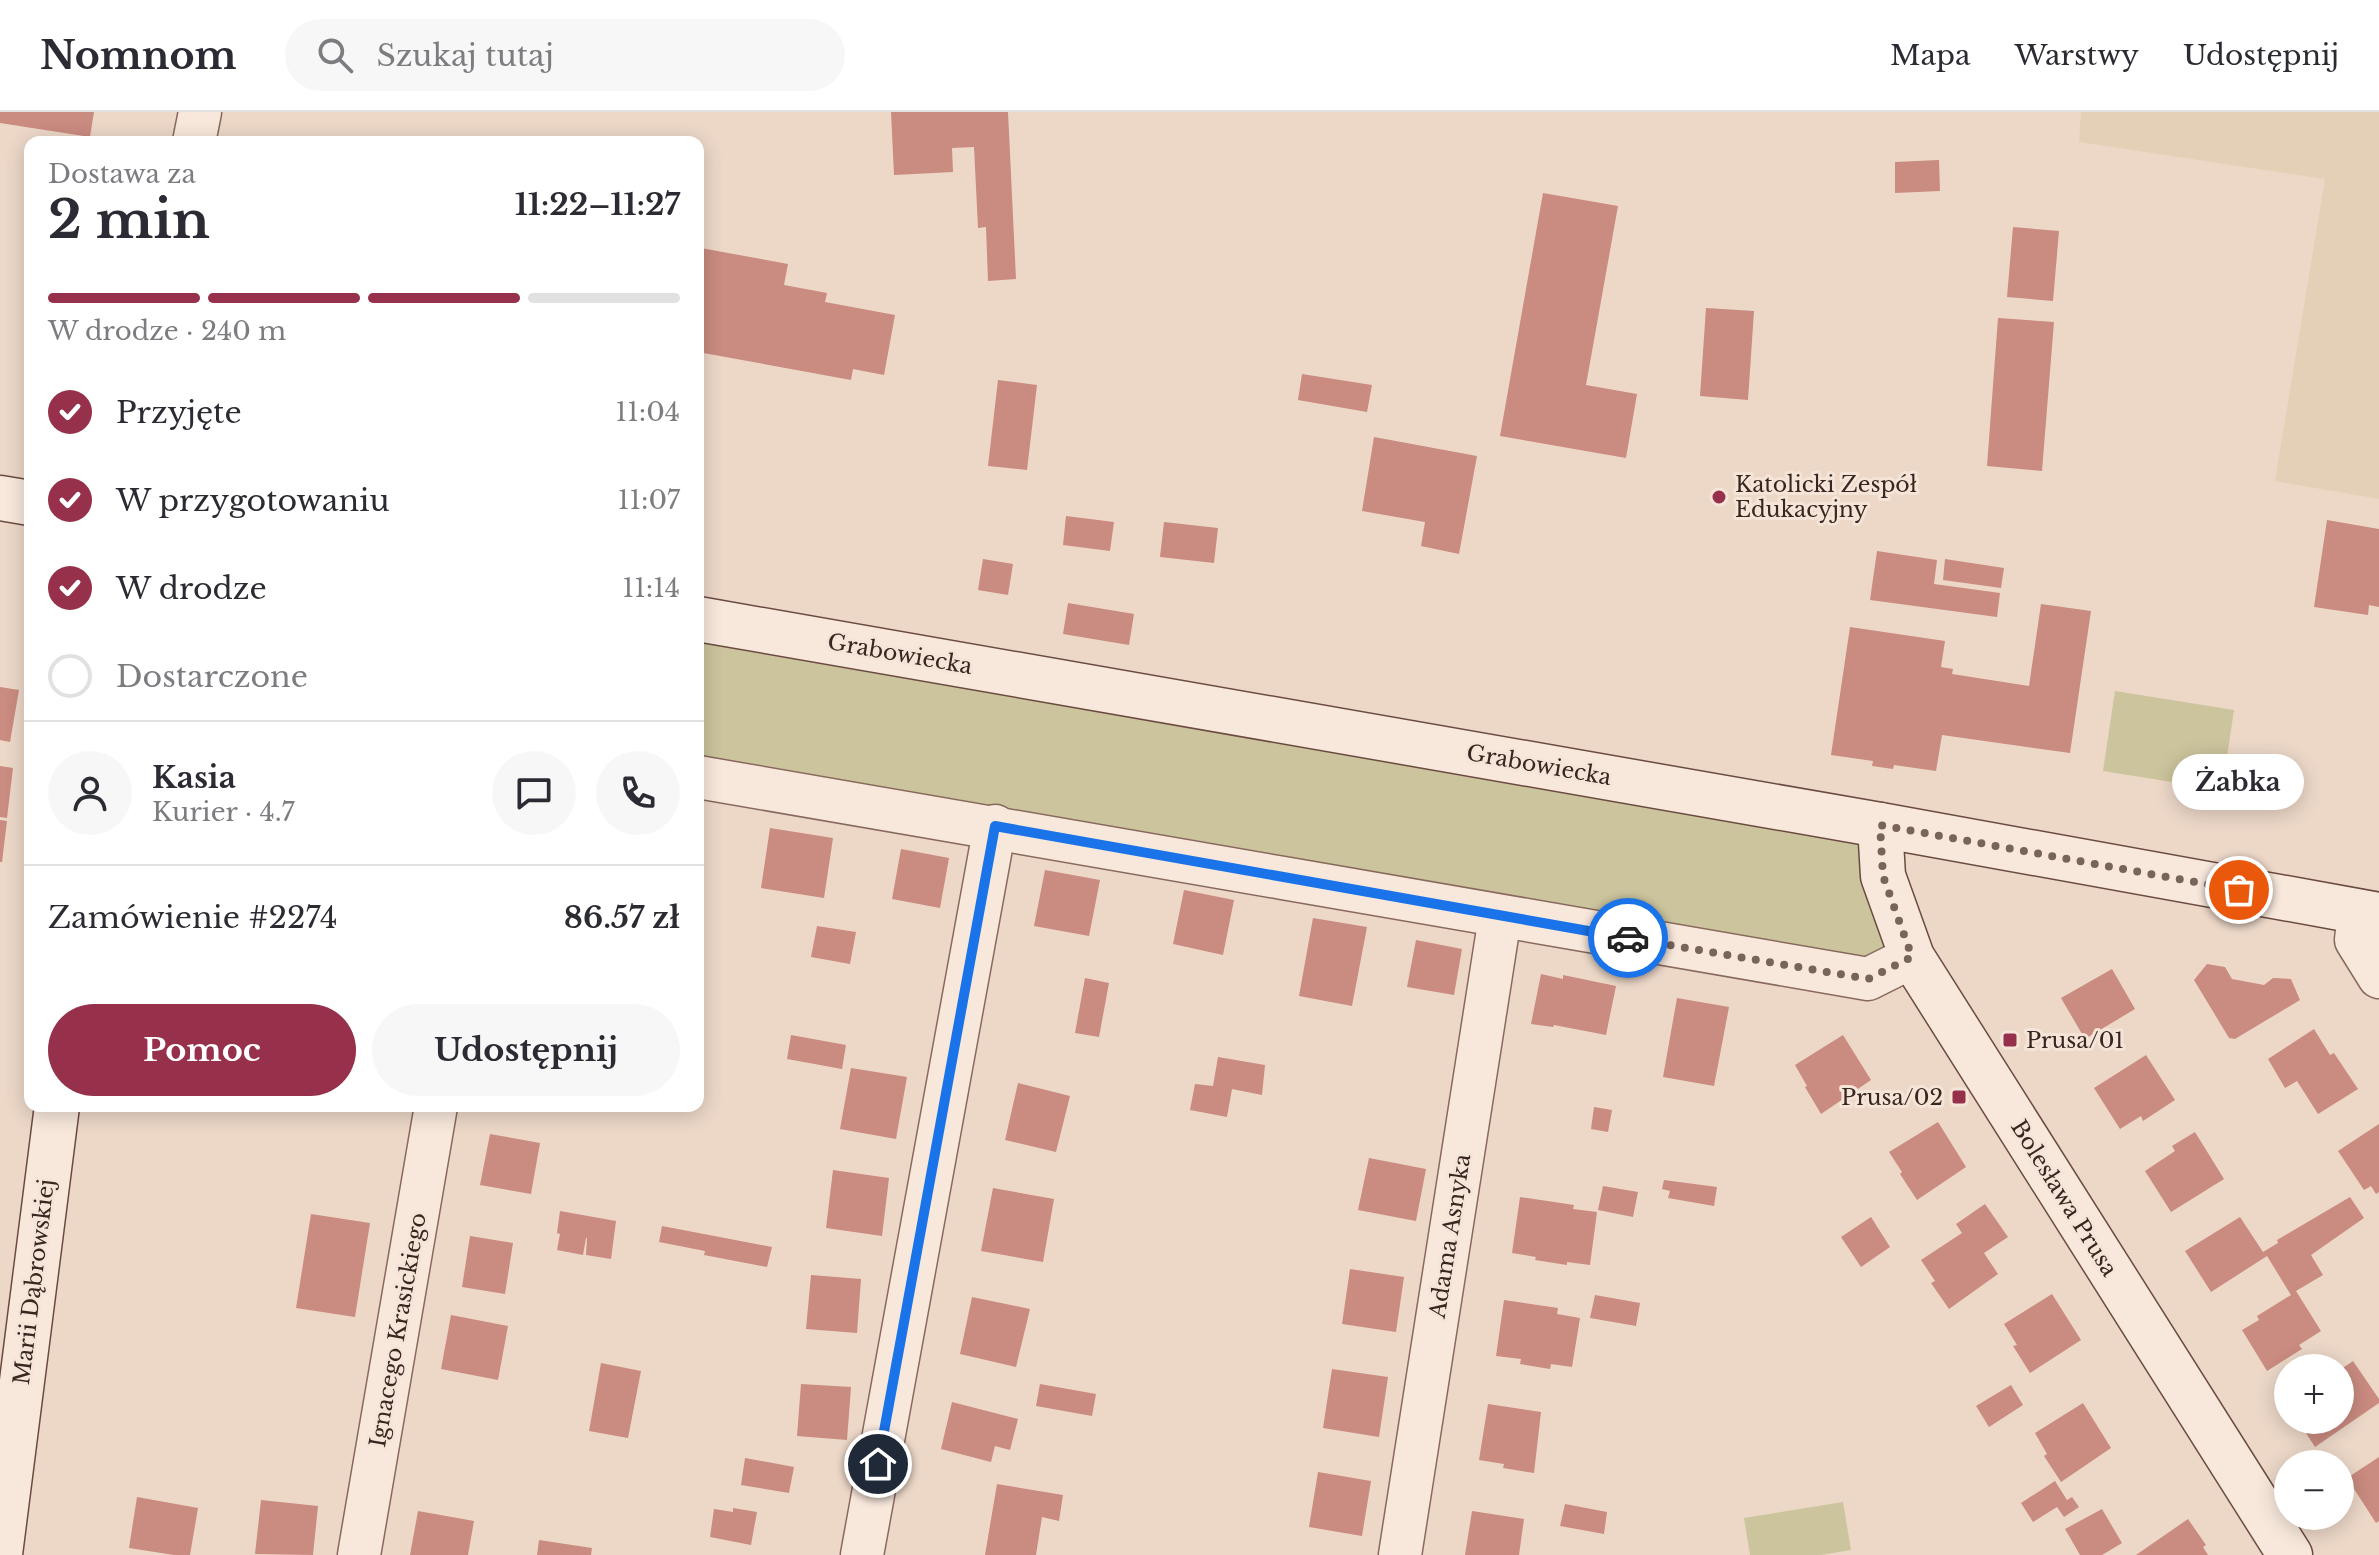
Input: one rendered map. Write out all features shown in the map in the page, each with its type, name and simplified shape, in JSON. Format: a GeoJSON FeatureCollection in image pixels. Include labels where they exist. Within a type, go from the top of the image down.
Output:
{"type":"FeatureCollection","features":[{"type":"Feature","properties":{"kind":"street"},"geometry":{"type":"LineString","coordinates":[[195,136],[200,112]]}},
{"type":"Feature","properties":{"kind":"street"},"geometry":{"type":"LineString","coordinates":[[0,498],[24,502]]}},
{"type":"Feature","properties":{"kind":"street","name":"Grabowiecka"},"geometry":{"type":"LineString","coordinates":[[704,620],[2369,913]]}},
{"type":"Feature","properties":{"kind":"street"},"geometry":{"type":"LineString","coordinates":[[704,778],[1868,979],[1912,957]]}},
{"type":"Feature","properties":{"kind":"street","name":"Bolesława Prusa"},"geometry":{"type":"LineString","coordinates":[[1880,825],[1883,876],[1912,957],[2290,1555]]}},
{"type":"Feature","properties":{"kind":"street"},"geometry":{"type":"LineString","coordinates":[[862,1555],[995,826]]}},
{"type":"Feature","properties":{"kind":"street"},"geometry":{"type":"LineString","coordinates":[[2369,913],[2356,940],[2379,977]]}},
{"type":"Feature","properties":{"kind":"street","name":"Adama Asnyka"},"geometry":{"type":"LineString","coordinates":[[1400,1555],[1500,917]]}},
{"type":"Feature","properties":{"kind":"street","name":"Marii Dąbrowskiej"},"geometry":{"type":"LineString","coordinates":[[0,1554],[56,1112]]}},
{"type":"Feature","properties":{"kind":"street","name":"Ignacego Krasickiego"},"geometry":{"type":"LineString","coordinates":[[359,1555],[435,1112]]}},
{"type":"Feature","properties":{"kind":"shaded area"},"geometry":{"type":"Polygon","coordinates":[[[2081,112],[2379,112],[2379,499],[2275,481],[2325,179],[2079,142],[2081,112]]]}},
{"type":"Feature","properties":{"kind":"shaded area"},"geometry":{"type":"Polygon","coordinates":[[[704,620],[1880,825],[1888,970],[704,778],[704,620]]]}},
{"type":"Feature","properties":{"kind":"shaded area"},"geometry":{"type":"Polygon","coordinates":[[[2115,691],[2234,710],[2222,790],[2103,771],[2115,691]]]}},
{"type":"Feature","properties":{"kind":"shaded area"},"geometry":{"type":"Polygon","coordinates":[[[1843,1502],[1851,1550],[1821,1555],[1750,1555],[1744,1518],[1843,1502]]]}},
{"type":"Feature","properties":{"kind":"building"},"geometry":{"type":"Polygon","coordinates":[[[0,112],[94,112],[90,136],[0,123],[0,112]]]}},
{"type":"Feature","properties":{"kind":"building"},"geometry":{"type":"Polygon","coordinates":[[[891,112],[1008,112],[1016,279],[988,281],[986,227],[978,228],[974,147],[952,148],[953,172],[894,175],[891,112]]]}},
{"type":"Feature","properties":{"kind":"building"},"geometry":{"type":"Polygon","coordinates":[[[1939,160],[1940,191],[1895,193],[1895,162],[1939,160]]]}},
{"type":"Feature","properties":{"kind":"building"},"geometry":{"type":"Polygon","coordinates":[[[1543,193],[1618,206],[1586,385],[1637,394],[1626,458],[1500,436],[1543,193]]]}},
{"type":"Feature","properties":{"kind":"building"},"geometry":{"type":"Polygon","coordinates":[[[2013,227],[2059,231],[2053,301],[2007,297],[2013,227]]]}},
{"type":"Feature","properties":{"kind":"building"},"geometry":{"type":"Polygon","coordinates":[[[704,249],[788,264],[784,285],[827,293],[825,302],[895,315],[884,375],[853,369],[851,380],[704,353],[704,249]]]}},
{"type":"Feature","properties":{"kind":"building"},"geometry":{"type":"Polygon","coordinates":[[[1706,308],[1754,311],[1748,400],[1700,396],[1706,308]]]}},
{"type":"Feature","properties":{"kind":"building"},"geometry":{"type":"Polygon","coordinates":[[[1998,318],[2054,322],[2042,471],[1987,466],[1998,318]]]}},
{"type":"Feature","properties":{"kind":"building"},"geometry":{"type":"Polygon","coordinates":[[[1302,374],[1372,385],[1367,412],[1298,400],[1302,374]]]}},
{"type":"Feature","properties":{"kind":"building"},"geometry":{"type":"Polygon","coordinates":[[[998,380],[1037,385],[1027,470],[988,466],[998,380]]]}},
{"type":"Feature","properties":{"kind":"building"},"geometry":{"type":"Polygon","coordinates":[[[1374,437],[1477,456],[1459,554],[1421,546],[1425,522],[1362,511],[1374,437]]]}},
{"type":"Feature","properties":{"kind":"building"},"geometry":{"type":"Polygon","coordinates":[[[1066,516],[1114,522],[1110,551],[1063,545],[1066,516]]]}},
{"type":"Feature","properties":{"kind":"building"},"geometry":{"type":"Polygon","coordinates":[[[2327,520],[2379,529],[2379,607],[2369,605],[2368,615],[2314,607],[2327,520]]]}},
{"type":"Feature","properties":{"kind":"building"},"geometry":{"type":"Polygon","coordinates":[[[1164,522],[1218,528],[1214,563],[1160,557],[1164,522]]]}},
{"type":"Feature","properties":{"kind":"building"},"geometry":{"type":"Polygon","coordinates":[[[1877,551],[1937,560],[1934,584],[2000,593],[1997,617],[1870,600],[1877,551]]]}},
{"type":"Feature","properties":{"kind":"building"},"geometry":{"type":"Polygon","coordinates":[[[983,559],[1013,564],[1008,595],[978,590],[983,559]]]}},
{"type":"Feature","properties":{"kind":"building"},"geometry":{"type":"Polygon","coordinates":[[[1945,559],[2004,568],[2001,588],[1943,580],[1945,559]]]}},
{"type":"Feature","properties":{"kind":"building"},"geometry":{"type":"Polygon","coordinates":[[[1068,603],[1134,614],[1129,645],[1063,634],[1068,603]]]}},
{"type":"Feature","properties":{"kind":"building"},"geometry":{"type":"Polygon","coordinates":[[[2041,604],[2091,611],[2070,753],[1942,735],[1936,771],[1894,765],[1893,769],[1872,766],[1873,761],[1831,755],[1850,627],[1945,641],[1941,667],[1953,669],[1952,674],[2029,686],[2041,604]]]}},
{"type":"Feature","properties":{"kind":"building"},"geometry":{"type":"Polygon","coordinates":[[[0,687],[19,690],[10,742],[0,740],[0,687]]]}},
{"type":"Feature","properties":{"kind":"building"},"geometry":{"type":"Polygon","coordinates":[[[0,766],[13,768],[7,818],[0,817],[0,766]]]}},
{"type":"Feature","properties":{"kind":"building"},"geometry":{"type":"Polygon","coordinates":[[[0,820],[7,821],[2,862],[0,862],[0,820]]]}},
{"type":"Feature","properties":{"kind":"building"},"geometry":{"type":"Polygon","coordinates":[[[770,828],[833,838],[824,898],[761,888],[770,828]]]}},
{"type":"Feature","properties":{"kind":"building"},"geometry":{"type":"Polygon","coordinates":[[[901,849],[949,858],[940,908],[892,899],[901,849]]]}},
{"type":"Feature","properties":{"kind":"building"},"geometry":{"type":"Polygon","coordinates":[[[1045,870],[1100,880],[1089,936],[1034,926],[1045,870]]]}},
{"type":"Feature","properties":{"kind":"building"},"geometry":{"type":"Polygon","coordinates":[[[1184,890],[1234,900],[1223,955],[1173,944],[1184,890]]]}},
{"type":"Feature","properties":{"kind":"building"},"geometry":{"type":"Polygon","coordinates":[[[1313,918],[1367,927],[1352,1006],[1299,996],[1313,918]]]}},
{"type":"Feature","properties":{"kind":"building"},"geometry":{"type":"Polygon","coordinates":[[[817,926],[856,932],[850,964],[811,957],[817,926]]]}},
{"type":"Feature","properties":{"kind":"building"},"geometry":{"type":"Polygon","coordinates":[[[1416,940],[1462,949],[1454,995],[1407,987],[1416,940]]]}},
{"type":"Feature","properties":{"kind":"building"},"geometry":{"type":"Polygon","coordinates":[[[2207,964],[2225,967],[2232,979],[2264,985],[2273,978],[2291,979],[2300,1000],[2235,1039],[2229,1038],[2194,980],[2207,964]]]}},
{"type":"Feature","properties":{"kind":"building"},"geometry":{"type":"Polygon","coordinates":[[[2112,969],[2135,1009],[2085,1039],[2061,998],[2112,969]]]}},
{"type":"Feature","properties":{"kind":"building"},"geometry":{"type":"Polygon","coordinates":[[[1541,974],[1563,979],[1563,975],[1616,986],[1606,1035],[1531,1024],[1541,974]]]}},
{"type":"Feature","properties":{"kind":"building"},"geometry":{"type":"Polygon","coordinates":[[[1085,978],[1109,983],[1099,1037],[1075,1033],[1085,978]]]}},
{"type":"Feature","properties":{"kind":"building"},"geometry":{"type":"Polygon","coordinates":[[[1677,998],[1729,1007],[1714,1086],[1663,1077],[1677,998]]]}},
{"type":"Feature","properties":{"kind":"building"},"geometry":{"type":"Polygon","coordinates":[[[2314,1029],[2330,1055],[2334,1053],[2358,1089],[2318,1114],[2297,1081],[2285,1088],[2268,1059],[2314,1029]]]}},
{"type":"Feature","properties":{"kind":"building"},"geometry":{"type":"Polygon","coordinates":[[[791,1035],[846,1045],[842,1069],[787,1059],[791,1035]]]}},
{"type":"Feature","properties":{"kind":"building"},"geometry":{"type":"Polygon","coordinates":[[[1843,1035],[1871,1080],[1821,1114],[1795,1065],[1843,1035]]]}},
{"type":"Feature","properties":{"kind":"building"},"geometry":{"type":"Polygon","coordinates":[[[2146,1055],[2175,1100],[2143,1121],[2141,1116],[2120,1129],[2094,1088],[2146,1055]]]}},
{"type":"Feature","properties":{"kind":"building"},"geometry":{"type":"Polygon","coordinates":[[[1218,1057],[1265,1065],[1262,1095],[1232,1089],[1227,1117],[1190,1110],[1195,1084],[1213,1086],[1218,1057]]]}},
{"type":"Feature","properties":{"kind":"building"},"geometry":{"type":"Polygon","coordinates":[[[851,1068],[907,1077],[896,1139],[840,1129],[851,1068]]]}},
{"type":"Feature","properties":{"kind":"building"},"geometry":{"type":"Polygon","coordinates":[[[1018,1083],[1070,1096],[1056,1152],[1005,1140],[1018,1083]]]}},
{"type":"Feature","properties":{"kind":"building"},"geometry":{"type":"Polygon","coordinates":[[[1594,1107],[1612,1110],[1608,1132],[1591,1129],[1594,1107]]]}},
{"type":"Feature","properties":{"kind":"building"},"geometry":{"type":"Polygon","coordinates":[[[1938,1122],[1966,1167],[1917,1200],[1889,1152],[1938,1122]]]}},
{"type":"Feature","properties":{"kind":"building"},"geometry":{"type":"Polygon","coordinates":[[[2379,1124],[2379,1192],[2376,1194],[2371,1186],[2364,1190],[2338,1151],[2379,1124]]]}},
{"type":"Feature","properties":{"kind":"building"},"geometry":{"type":"Polygon","coordinates":[[[2195,1132],[2224,1179],[2171,1212],[2145,1171],[2175,1151],[2172,1146],[2195,1132]]]}},
{"type":"Feature","properties":{"kind":"building"},"geometry":{"type":"Polygon","coordinates":[[[490,1134],[540,1143],[531,1194],[480,1185],[490,1134]]]}},
{"type":"Feature","properties":{"kind":"building"},"geometry":{"type":"Polygon","coordinates":[[[1369,1158],[1426,1169],[1416,1221],[1358,1210],[1369,1158]]]}},
{"type":"Feature","properties":{"kind":"building"},"geometry":{"type":"Polygon","coordinates":[[[833,1170],[889,1178],[882,1236],[826,1228],[833,1170]]]}},
{"type":"Feature","properties":{"kind":"building"},"geometry":{"type":"Polygon","coordinates":[[[1664,1180],[1717,1187],[1714,1206],[1668,1198],[1670,1191],[1662,1189],[1664,1180]]]}},
{"type":"Feature","properties":{"kind":"building"},"geometry":{"type":"Polygon","coordinates":[[[1603,1186],[1638,1192],[1633,1217],[1598,1210],[1603,1186]]]}},
{"type":"Feature","properties":{"kind":"building"},"geometry":{"type":"Polygon","coordinates":[[[993,1188],[1054,1199],[1043,1262],[981,1251],[993,1188]]]}},
{"type":"Feature","properties":{"kind":"building"},"geometry":{"type":"Polygon","coordinates":[[[1520,1197],[1574,1205],[1573,1209],[1597,1212],[1590,1265],[1567,1262],[1567,1265],[1512,1253],[1520,1197]]]}},
{"type":"Feature","properties":{"kind":"building"},"geometry":{"type":"Polygon","coordinates":[[[2350,1197],[2364,1218],[2311,1255],[2323,1275],[2296,1291],[2321,1331],[2299,1345],[2302,1349],[2294,1354],[2274,1354],[2274,1367],[2267,1371],[2242,1330],[2259,1320],[2257,1316],[2291,1295],[2267,1256],[2211,1292],[2185,1251],[2240,1217],[2263,1252],[2278,1243],[2277,1240],[2350,1197]]]}},
{"type":"Feature","properties":{"kind":"building"},"geometry":{"type":"Polygon","coordinates":[[[1985,1204],[2008,1237],[1984,1253],[1998,1274],[1949,1309],[1931,1283],[1935,1281],[1921,1260],[1962,1233],[1956,1224],[1985,1204]]]}},
{"type":"Feature","properties":{"kind":"building"},"geometry":{"type":"Polygon","coordinates":[[[560,1211],[616,1221],[611,1259],[586,1255],[587,1238],[583,1255],[557,1250],[560,1211]]]}},
{"type":"Feature","properties":{"kind":"building"},"geometry":{"type":"Polygon","coordinates":[[[311,1214],[370,1223],[355,1317],[296,1308],[311,1214]]]}},
{"type":"Feature","properties":{"kind":"building"},"geometry":{"type":"Polygon","coordinates":[[[1871,1217],[1890,1247],[1861,1267],[1841,1237],[1871,1217]]]}},
{"type":"Feature","properties":{"kind":"building"},"geometry":{"type":"Polygon","coordinates":[[[662,1226],[772,1247],[767,1267],[704,1255],[705,1251],[659,1242],[662,1226]]]}},
{"type":"Feature","properties":{"kind":"building"},"geometry":{"type":"Polygon","coordinates":[[[470,1236],[513,1243],[505,1294],[462,1287],[470,1236]]]}},
{"type":"Feature","properties":{"kind":"building"},"geometry":{"type":"Polygon","coordinates":[[[1350,1269],[1404,1277],[1396,1332],[1342,1324],[1350,1269]]]}},
{"type":"Feature","properties":{"kind":"building"},"geometry":{"type":"Polygon","coordinates":[[[811,1275],[861,1279],[857,1333],[806,1329],[811,1275]]]}},
{"type":"Feature","properties":{"kind":"building"},"geometry":{"type":"Polygon","coordinates":[[[2052,1294],[2081,1340],[2030,1373],[2004,1324],[2052,1294]]]}},
{"type":"Feature","properties":{"kind":"building"},"geometry":{"type":"Polygon","coordinates":[[[1595,1295],[1640,1303],[1636,1326],[1590,1318],[1595,1295]]]}},
{"type":"Feature","properties":{"kind":"building"},"geometry":{"type":"Polygon","coordinates":[[[972,1297],[1030,1309],[1016,1367],[960,1354],[972,1297]]]}},
{"type":"Feature","properties":{"kind":"building"},"geometry":{"type":"Polygon","coordinates":[[[1504,1300],[1558,1308],[1557,1314],[1580,1318],[1572,1367],[1551,1364],[1550,1369],[1520,1364],[1521,1359],[1496,1356],[1504,1300]]]}},
{"type":"Feature","properties":{"kind":"building"},"geometry":{"type":"Polygon","coordinates":[[[451,1315],[508,1326],[498,1380],[441,1369],[451,1315]]]}},
{"type":"Feature","properties":{"kind":"building"},"geometry":{"type":"Polygon","coordinates":[[[2354,1362],[2379,1399],[2379,1403],[2354,1420],[2354,1362]]]}},
{"type":"Feature","properties":{"kind":"building"},"geometry":{"type":"Polygon","coordinates":[[[601,1363],[641,1371],[628,1438],[589,1431],[601,1363]]]}},
{"type":"Feature","properties":{"kind":"building"},"geometry":{"type":"Polygon","coordinates":[[[1332,1369],[1388,1377],[1379,1437],[1323,1428],[1332,1369]]]}},
{"type":"Feature","properties":{"kind":"building"},"geometry":{"type":"Polygon","coordinates":[[[801,1384],[851,1387],[847,1440],[797,1436],[801,1384]]]}},
{"type":"Feature","properties":{"kind":"building"},"geometry":{"type":"Polygon","coordinates":[[[1040,1384],[1096,1394],[1092,1416],[1036,1406],[1040,1384]]]}},
{"type":"Feature","properties":{"kind":"building"},"geometry":{"type":"Polygon","coordinates":[[[2011,1385],[2023,1405],[1989,1427],[1976,1406],[2011,1385]]]}},
{"type":"Feature","properties":{"kind":"building"},"geometry":{"type":"Polygon","coordinates":[[[952,1402],[1018,1419],[1010,1450],[995,1446],[991,1462],[941,1449],[952,1402]]]}},
{"type":"Feature","properties":{"kind":"building"},"geometry":{"type":"Polygon","coordinates":[[[2083,1403],[2111,1448],[2061,1482],[2044,1456],[2047,1454],[2035,1433],[2083,1403]]]}},
{"type":"Feature","properties":{"kind":"building"},"geometry":{"type":"Polygon","coordinates":[[[1488,1404],[1541,1412],[1534,1473],[1479,1460],[1488,1404]]]}},
{"type":"Feature","properties":{"kind":"building"},"geometry":{"type":"Polygon","coordinates":[[[2307,1434],[2334,1434],[2315,1447],[2307,1434]]]}},
{"type":"Feature","properties":{"kind":"building"},"geometry":{"type":"Polygon","coordinates":[[[2379,1457],[2379,1521],[2376,1523],[2354,1489],[2354,1473],[2379,1457]]]}},
{"type":"Feature","properties":{"kind":"building"},"geometry":{"type":"Polygon","coordinates":[[[745,1458],[794,1467],[789,1493],[741,1485],[745,1458]]]}},
{"type":"Feature","properties":{"kind":"building"},"geometry":{"type":"Polygon","coordinates":[[[1318,1472],[1371,1481],[1362,1536],[1309,1527],[1318,1472]]]}},
{"type":"Feature","properties":{"kind":"building"},"geometry":{"type":"Polygon","coordinates":[[[2055,1481],[2067,1500],[2072,1497],[2079,1507],[2064,1517],[2057,1507],[2033,1522],[2021,1503],[2055,1481]]]}},
{"type":"Feature","properties":{"kind":"building"},"geometry":{"type":"Polygon","coordinates":[[[997,1484],[1063,1495],[1059,1521],[1042,1517],[1036,1555],[985,1555],[997,1484]]]}},
{"type":"Feature","properties":{"kind":"building"},"geometry":{"type":"Polygon","coordinates":[[[137,1497],[198,1508],[190,1555],[129,1548],[137,1497]]]}},
{"type":"Feature","properties":{"kind":"building"},"geometry":{"type":"Polygon","coordinates":[[[261,1500],[318,1506],[313,1555],[255,1554],[261,1500]]]}},
{"type":"Feature","properties":{"kind":"building"},"geometry":{"type":"Polygon","coordinates":[[[1565,1504],[1607,1512],[1604,1534],[1560,1526],[1565,1504]]]}},
{"type":"Feature","properties":{"kind":"building"},"geometry":{"type":"Polygon","coordinates":[[[733,1508],[757,1512],[751,1545],[710,1537],[714,1509],[733,1512],[733,1508]]]}},
{"type":"Feature","properties":{"kind":"building"},"geometry":{"type":"Polygon","coordinates":[[[2102,1509],[2122,1543],[2102,1555],[2080,1555],[2065,1529],[2102,1509]]]}},
{"type":"Feature","properties":{"kind":"building"},"geometry":{"type":"Polygon","coordinates":[[[418,1511],[474,1521],[468,1555],[410,1555],[418,1511]]]}},
{"type":"Feature","properties":{"kind":"building"},"geometry":{"type":"Polygon","coordinates":[[[1472,1511],[1524,1519],[1519,1555],[1465,1555],[1472,1511]]]}},
{"type":"Feature","properties":{"kind":"building"},"geometry":{"type":"Polygon","coordinates":[[[2188,1519],[2206,1545],[2203,1547],[2208,1555],[2136,1555],[2188,1519]]]}},
{"type":"Feature","properties":{"kind":"building"},"geometry":{"type":"Polygon","coordinates":[[[539,1540],[592,1548],[591,1555],[537,1555],[539,1540]]]}},
{"type":"Feature","properties":{"kind":"way so far"},"geometry":{"type":"LineString","coordinates":[[1628,938],[1868,979],[1912,957],[1883,876],[1880,825],[2239,890]]}},
{"type":"Feature","properties":{"kind":"place","name":"Katolicki Zespół Edukacyjny"},"geometry":{"type":"Point","coordinates":[1719,497]}},
{"type":"Feature","properties":{"kind":"place","name":"Żabka"},"geometry":{"type":"Point","coordinates":[2239,890]}},
{"type":"Feature","properties":{"kind":"place","name":"Prusa/01"},"geometry":{"type":"Point","coordinates":[2010,1040]}},
{"type":"Feature","properties":{"kind":"place","name":"Prusa/02"},"geometry":{"type":"Point","coordinates":[1959,1097]}},
{"type":"Feature","properties":{"kind":"route"},"geometry":{"type":"LineString","coordinates":[[878,1464],[995,826],[1628,938]]}}]}
